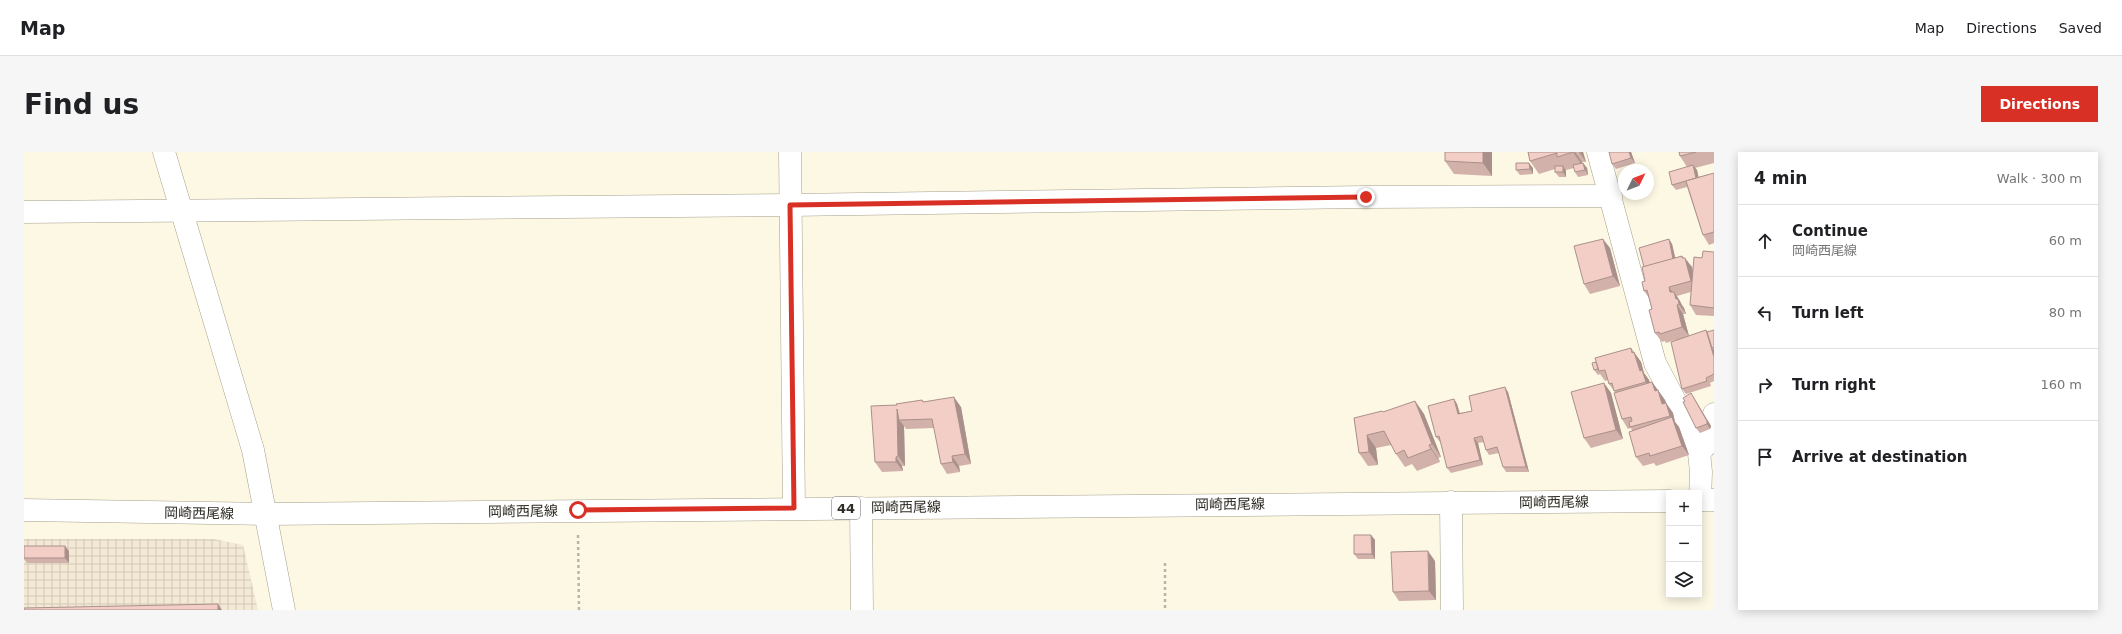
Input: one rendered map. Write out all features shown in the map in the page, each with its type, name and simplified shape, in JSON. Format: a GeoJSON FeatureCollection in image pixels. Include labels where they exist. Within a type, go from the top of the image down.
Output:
{"type":"FeatureCollection","features":[{"type":"Feature","properties":{"kind":"street"},"geometry":{"type":"LineString","coordinates":[[164,152],[253,450],[284,610]]}},
{"type":"Feature","properties":{"kind":"street"},"geometry":{"type":"LineString","coordinates":[[790,152],[794,508]]}},
{"type":"Feature","properties":{"kind":"street"},"geometry":{"type":"LineString","coordinates":[[1598,152],[1655,363],[1684,416],[1699,453],[1704,500]]}},
{"type":"Feature","properties":{"kind":"street"},"geometry":{"type":"LineString","coordinates":[[24,212],[790,205],[1366,197],[1611,196]]}},
{"type":"Feature","properties":{"kind":"street"},"geometry":{"type":"LineString","coordinates":[[1699,453],[1708,443],[1714,414]]}},
{"type":"Feature","properties":{"kind":"street","name":"岡崎西尾線"},"geometry":{"type":"LineString","coordinates":[[24,510],[266,514],[1666,500]]}},
{"type":"Feature","properties":{"kind":"street"},"geometry":{"type":"LineString","coordinates":[[1451,502],[1452,610]]}},
{"type":"Feature","properties":{"kind":"street"},"geometry":{"type":"LineString","coordinates":[[861,508],[862,610]]}},
{"type":"Feature","properties":{"kind":"path"},"geometry":{"type":"LineString","coordinates":[[578,510],[579,610]]}},
{"type":"Feature","properties":{"kind":"path"},"geometry":{"type":"LineString","coordinates":[[1164,563],[1165,610]]}},
{"type":"Feature","properties":{"kind":"shaded area"},"geometry":{"type":"Polygon","coordinates":[[[24,539],[214,539],[243,545],[258,610],[24,610],[24,539]]]}},
{"type":"Feature","properties":{"kind":"building"},"geometry":{"type":"Polygon","coordinates":[[[1445,152],[1483,152],[1483,163],[1445,161],[1445,152]]]}},
{"type":"Feature","properties":{"kind":"building"},"geometry":{"type":"Polygon","coordinates":[[[1528,152],[1573,152],[1557,157],[1557,153],[1530,161],[1528,152]]]}},
{"type":"Feature","properties":{"kind":"building"},"geometry":{"type":"Polygon","coordinates":[[[1609,152],[1629,152],[1631,158],[1612,164],[1609,152]]]}},
{"type":"Feature","properties":{"kind":"building"},"geometry":{"type":"Polygon","coordinates":[[[1679,152],[1696,152],[1680,156],[1679,152]]]}},
{"type":"Feature","properties":{"kind":"building"},"geometry":{"type":"Polygon","coordinates":[[[1516,163],[1529,163],[1530,169],[1516,170],[1516,163]]]}},
{"type":"Feature","properties":{"kind":"building"},"geometry":{"type":"Polygon","coordinates":[[[1583,163],[1585,170],[1575,172],[1573,165],[1583,163]]]}},
{"type":"Feature","properties":{"kind":"building"},"geometry":{"type":"Polygon","coordinates":[[[1693,165],[1696,178],[1672,185],[1669,172],[1693,165]]]}},
{"type":"Feature","properties":{"kind":"building"},"geometry":{"type":"Polygon","coordinates":[[[1555,166],[1563,166],[1563,172],[1555,172],[1555,166]]]}},
{"type":"Feature","properties":{"kind":"building"},"geometry":{"type":"Polygon","coordinates":[[[1714,173],[1714,232],[1703,235],[1686,181],[1714,173]]]}},
{"type":"Feature","properties":{"kind":"building"},"geometry":{"type":"Polygon","coordinates":[[[1603,239],[1613,276],[1584,284],[1574,246],[1603,239]]]}},
{"type":"Feature","properties":{"kind":"building"},"geometry":{"type":"Polygon","coordinates":[[[1669,239],[1673,259],[1644,267],[1639,248],[1669,239]]]}},
{"type":"Feature","properties":{"kind":"building"},"geometry":{"type":"Polygon","coordinates":[[[1703,251],[1714,252],[1714,308],[1690,305],[1694,257],[1702,258],[1703,251]]]}},
{"type":"Feature","properties":{"kind":"building"},"geometry":{"type":"Polygon","coordinates":[[[1682,256],[1682,258],[1685,258],[1691,281],[1669,287],[1670,292],[1674,292],[1676,299],[1678,299],[1679,304],[1677,305],[1682,327],[1660,334],[1659,332],[1655,333],[1649,310],[1652,309],[1647,290],[1644,291],[1642,282],[1645,281],[1642,267],[1682,256]]]}},
{"type":"Feature","properties":{"kind":"building"},"geometry":{"type":"Polygon","coordinates":[[[1706,330],[1714,357],[1714,374],[1706,378],[1707,381],[1682,389],[1671,342],[1706,330]]]}},
{"type":"Feature","properties":{"kind":"building"},"geometry":{"type":"Polygon","coordinates":[[[1714,330],[1714,347],[1712,348],[1707,332],[1714,330]]]}},
{"type":"Feature","properties":{"kind":"building"},"geometry":{"type":"Polygon","coordinates":[[[1631,348],[1646,382],[1614,391],[1612,383],[1609,384],[1605,370],[1599,371],[1595,358],[1631,348]]]}},
{"type":"Feature","properties":{"kind":"building"},"geometry":{"type":"Polygon","coordinates":[[[1596,362],[1598,369],[1594,370],[1592,363],[1596,362]]]}},
{"type":"Feature","properties":{"kind":"building"},"geometry":{"type":"Polygon","coordinates":[[[1652,382],[1655,391],[1658,390],[1662,404],[1666,403],[1670,416],[1630,427],[1629,422],[1632,421],[1631,417],[1622,419],[1614,393],[1652,382]]]}},
{"type":"Feature","properties":{"kind":"building"},"geometry":{"type":"Polygon","coordinates":[[[1604,383],[1616,430],[1584,438],[1571,392],[1604,383]]]}},
{"type":"Feature","properties":{"kind":"building"},"geometry":{"type":"Polygon","coordinates":[[[1505,387],[1526,467],[1503,467],[1497,447],[1486,450],[1482,436],[1474,438],[1480,460],[1447,468],[1439,436],[1436,437],[1428,406],[1454,399],[1458,414],[1472,411],[1469,396],[1505,387]]]}},
{"type":"Feature","properties":{"kind":"building"},"geometry":{"type":"Polygon","coordinates":[[[1691,393],[1707,421],[1707,424],[1696,428],[1683,402],[1685,401],[1683,398],[1691,393]]]}},
{"type":"Feature","properties":{"kind":"building"},"geometry":{"type":"Polygon","coordinates":[[[954,397],[965,454],[952,456],[953,462],[941,464],[932,419],[899,420],[897,409],[898,456],[896,457],[896,462],[875,462],[871,406],[897,405],[896,404],[922,400],[923,402],[954,397]]]}},
{"type":"Feature","properties":{"kind":"building"},"geometry":{"type":"Polygon","coordinates":[[[1415,401],[1432,444],[1429,445],[1431,449],[1408,458],[1404,450],[1396,454],[1384,431],[1367,435],[1369,452],[1359,453],[1354,418],[1383,412],[1415,401]]]}},
{"type":"Feature","properties":{"kind":"building"},"geometry":{"type":"Polygon","coordinates":[[[1672,417],[1682,446],[1650,456],[1649,453],[1636,457],[1629,432],[1672,417]]]}},
{"type":"Feature","properties":{"kind":"building"},"geometry":{"type":"Polygon","coordinates":[[[1354,535],[1371,535],[1372,554],[1354,554],[1354,535]]]}},
{"type":"Feature","properties":{"kind":"building"},"geometry":{"type":"Polygon","coordinates":[[[24,546],[65,546],[65,558],[24,558],[24,546]]]}},
{"type":"Feature","properties":{"kind":"building"},"geometry":{"type":"Polygon","coordinates":[[[1428,551],[1429,591],[1393,592],[1391,552],[1428,551]]]}},
{"type":"Feature","properties":{"kind":"building"},"geometry":{"type":"Polygon","coordinates":[[[218,604],[218,610],[24,610],[24,608],[218,604]]]}},
{"type":"Feature","properties":{"kind":"route"},"geometry":{"type":"LineString","coordinates":[[578,510],[794,508],[790,205],[1366,197]]}}]}
